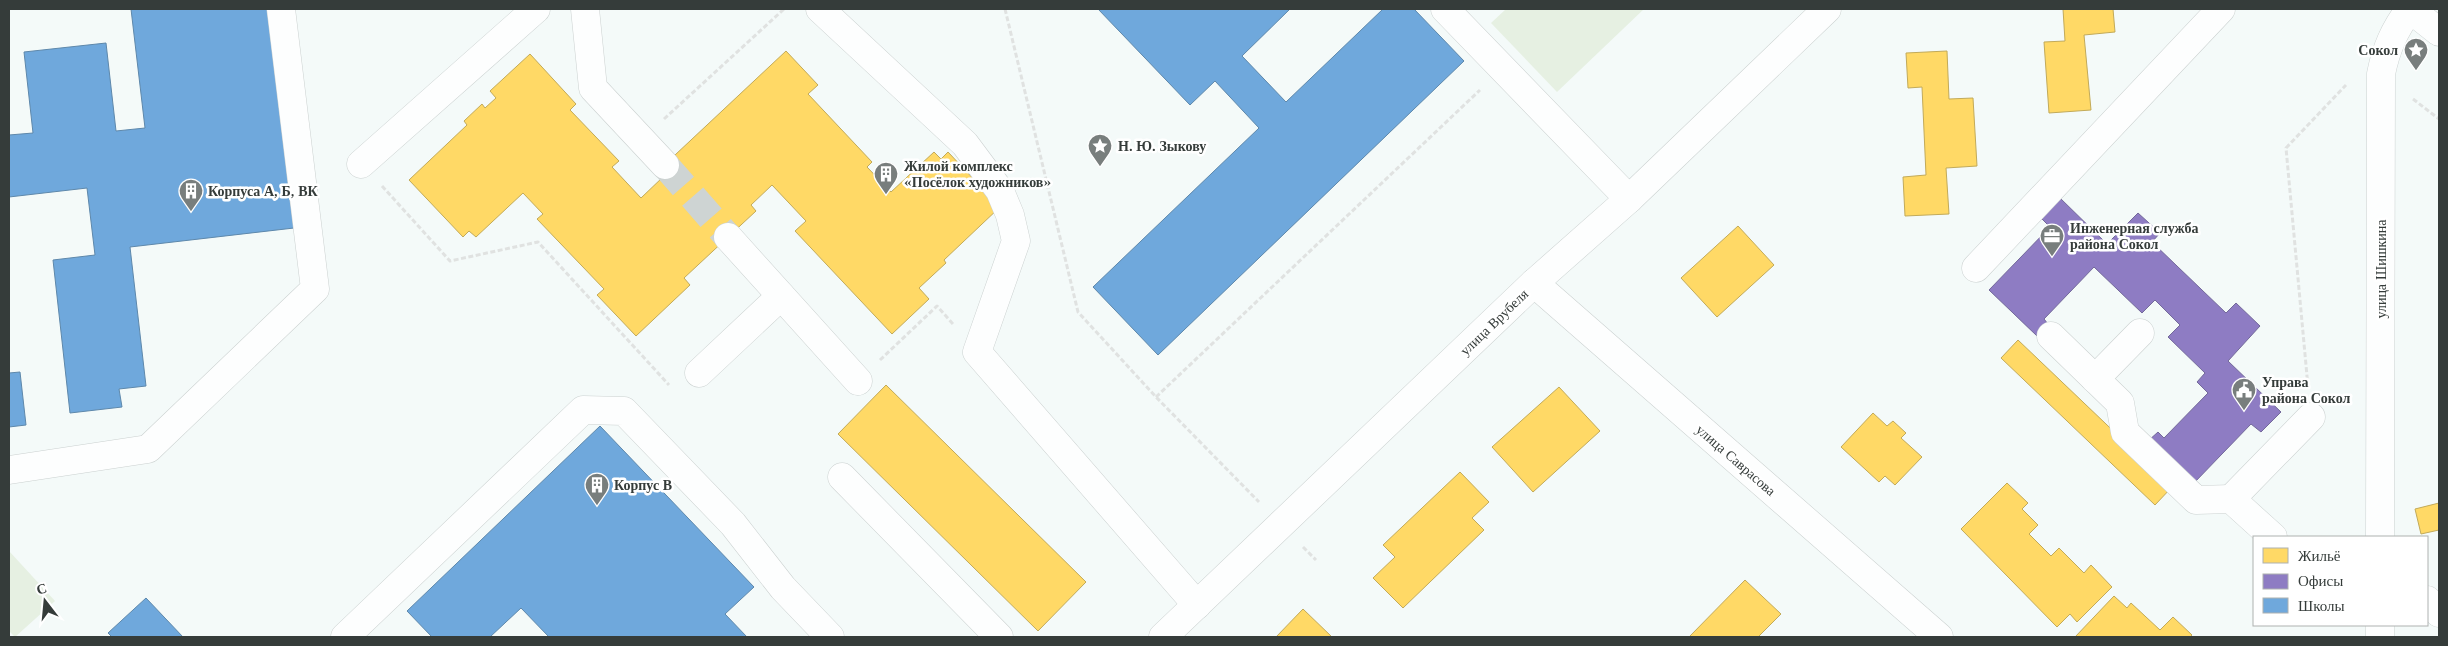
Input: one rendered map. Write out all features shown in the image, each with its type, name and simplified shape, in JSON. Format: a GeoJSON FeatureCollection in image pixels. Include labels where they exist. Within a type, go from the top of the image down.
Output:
{"type":"FeatureCollection","features":[{"type":"Feature","properties":{"kind":"street"},"geometry":{"type":"LineString","coordinates":[[9,470],[148,450],[315,289],[281,9]]}},
{"type":"Feature","properties":{"kind":"street"},"geometry":{"type":"LineString","coordinates":[[361,164],[536,9]]}},
{"type":"Feature","properties":{"kind":"street"},"geometry":{"type":"LineString","coordinates":[[585,9],[593,88],[665,165]]}},
{"type":"Feature","properties":{"kind":"street"},"geometry":{"type":"LineString","coordinates":[[820,9],[965,144],[1000,191],[1010,215],[1016,241],[977,352],[1196,605]]}},
{"type":"Feature","properties":{"kind":"street"},"geometry":{"type":"LineString","coordinates":[[1445,9],[1629,199]]}},
{"type":"Feature","properties":{"kind":"street","name":"улица Врубеля"},"geometry":{"type":"LineString","coordinates":[[1163,637],[1534,283],[1629,199],[1827,9]]}},
{"type":"Feature","properties":{"kind":"street"},"geometry":{"type":"LineString","coordinates":[[1976,268],[2221,9]]}},
{"type":"Feature","properties":{"kind":"street"},"geometry":{"type":"LineString","coordinates":[[2410,9],[2439,32]]}},
{"type":"Feature","properties":{"kind":"street","name":"улица Шишкина"},"geometry":{"type":"LineString","coordinates":[[2380,536],[2381,74],[2386,50],[2397,26],[2410,9]]}},
{"type":"Feature","properties":{"kind":"street"},"geometry":{"type":"LineString","coordinates":[[728,237],[858,381]]}},
{"type":"Feature","properties":{"kind":"street","name":"улица Саврасова"},"geometry":{"type":"LineString","coordinates":[[1534,283],[1939,637]]}},
{"type":"Feature","properties":{"kind":"street"},"geometry":{"type":"LineString","coordinates":[[699,373],[781,296]]}},
{"type":"Feature","properties":{"kind":"street"},"geometry":{"type":"LineString","coordinates":[[2095,379],[2140,333]]}},
{"type":"Feature","properties":{"kind":"street"},"geometry":{"type":"LineString","coordinates":[[2051,336],[2120,403],[2126,432],[2196,500],[2231,499],[2272,536]]}},
{"type":"Feature","properties":{"kind":"street"},"geometry":{"type":"LineString","coordinates":[[345,637],[583,410],[624,410],[733,524],[783,588],[830,637]]}},
{"type":"Feature","properties":{"kind":"street"},"geometry":{"type":"LineString","coordinates":[[2231,499],[2310,417]]}},
{"type":"Feature","properties":{"kind":"street"},"geometry":{"type":"LineString","coordinates":[[842,477],[998,637]]}},
{"type":"Feature","properties":{"kind":"street"},"geometry":{"type":"LineString","coordinates":[[2428,601],[2439,613]]}},
{"type":"Feature","properties":{"kind":"path"},"geometry":{"type":"LineString","coordinates":[[642,140],[784,9]]}},
{"type":"Feature","properties":{"kind":"path"},"geometry":{"type":"LineString","coordinates":[[1005,9],[1078,312],[1156,397],[1261,504]]}},
{"type":"Feature","properties":{"kind":"path"},"geometry":{"type":"LineString","coordinates":[[1156,397],[1503,69]]}},
{"type":"Feature","properties":{"kind":"path"},"geometry":{"type":"LineString","coordinates":[[2310,417],[2286,148],[2346,85]]}},
{"type":"Feature","properties":{"kind":"path"},"geometry":{"type":"LineString","coordinates":[[2411,97],[2439,119]]}},
{"type":"Feature","properties":{"kind":"path"},"geometry":{"type":"LineString","coordinates":[[361,164],[450,262],[538,242],[678,396],[699,373]]}},
{"type":"Feature","properties":{"kind":"path"},"geometry":{"type":"LineString","coordinates":[[906,336],[937,306]]}},
{"type":"Feature","properties":{"kind":"path"},"geometry":{"type":"LineString","coordinates":[[1300,544],[1316,560]]}},
{"type":"Feature","properties":{"kind":"green space"},"geometry":{"type":"Polygon","coordinates":[[[1506,9],[1644,9],[1557,92],[1491,23],[1506,9]]]}},
{"type":"Feature","properties":{"kind":"green space"},"geometry":{"type":"Polygon","coordinates":[[[9,551],[55,601],[15,637],[9,631],[9,551]]]}},
{"type":"Feature","properties":{"kind":"building: Жильё"},"geometry":{"type":"Polygon","coordinates":[[[2063,9],[2113,9],[2115,32],[2084,35],[2091,110],[2049,113],[2044,42],[2065,41],[2063,9]]]}},
{"type":"Feature","properties":{"kind":"building: Жильё","name":"Жилой комплекс «Посёлок художников»"},"geometry":{"type":"Polygon","coordinates":[[[786,51],[818,85],[808,94],[872,162],[867,167],[891,192],[934,152],[941,159],[948,152],[1000,207],[944,260],[946,263],[919,288],[929,299],[892,334],[795,231],[806,221],[772,185],[751,205],[756,211],[684,278],[690,285],[636,336],[597,295],[604,289],[537,219],[543,214],[523,193],[476,237],[469,231],[463,237],[409,180],[467,125],[464,121],[482,104],[485,108],[496,98],[490,91],[530,54],[576,104],[570,110],[619,161],[612,167],[641,198],[664,176],[659,170],[786,51]]]}},
{"type":"Feature","properties":{"kind":"building: Жильё"},"geometry":{"type":"Polygon","coordinates":[[[1947,51],[1949,99],[1973,98],[1977,166],[1946,168],[1949,214],[1905,216],[1903,177],[1926,175],[1922,87],[1908,88],[1906,53],[1947,51]]]}},
{"type":"Feature","properties":{"kind":"building: Жильё"},"geometry":{"type":"Polygon","coordinates":[[[1738,226],[1774,265],[1717,317],[1681,278],[1738,226]]]}},
{"type":"Feature","properties":{"kind":"building: Жильё"},"geometry":{"type":"Polygon","coordinates":[[[2018,340],[2172,487],[2155,505],[2001,358],[2018,340]]]}},
{"type":"Feature","properties":{"kind":"building: Жильё"},"geometry":{"type":"Polygon","coordinates":[[[886,385],[1086,582],[1038,631],[838,434],[886,385]]]}},
{"type":"Feature","properties":{"kind":"building: Жильё"},"geometry":{"type":"Polygon","coordinates":[[[1559,387],[1600,431],[1533,492],[1492,447],[1559,387]]]}},
{"type":"Feature","properties":{"kind":"building: Жильё"},"geometry":{"type":"Polygon","coordinates":[[[1873,413],[1887,426],[1893,421],[1906,433],[1901,438],[1922,457],[1895,485],[1885,476],[1879,482],[1841,447],[1873,413]]]}},
{"type":"Feature","properties":{"kind":"building: Жильё"},"geometry":{"type":"Polygon","coordinates":[[[1460,472],[1489,502],[1472,518],[1484,530],[1403,608],[1373,578],[1395,557],[1383,545],[1460,472]]]}},
{"type":"Feature","properties":{"kind":"building: Жильё"},"geometry":{"type":"Polygon","coordinates":[[[2007,483],[2028,503],[2022,509],[2038,525],[2029,534],[2051,556],[2059,548],[2084,573],[2091,565],[2112,587],[2077,622],[2070,614],[2057,627],[1961,529],[2007,483]]]}},
{"type":"Feature","properties":{"kind":"building: Жильё"},"geometry":{"type":"Polygon","coordinates":[[[2439,503],[2439,530],[2421,534],[2415,509],[2439,503]]]}},
{"type":"Feature","properties":{"kind":"building: Жильё"},"geometry":{"type":"Polygon","coordinates":[[[1745,580],[1781,614],[1758,637],[1689,637],[1745,580]]]}},
{"type":"Feature","properties":{"kind":"building: Жильё"},"geometry":{"type":"Polygon","coordinates":[[[2114,596],[2127,608],[2131,603],[2160,630],[2173,617],[2192,635],[2190,637],[2075,637],[2114,596]]]}},
{"type":"Feature","properties":{"kind":"building: Жильё"},"geometry":{"type":"Polygon","coordinates":[[[1303,609],[1332,637],[1276,637],[1303,609]]]}},
{"type":"Feature","properties":{"kind":"building: Офисы"},"geometry":{"type":"Polygon","coordinates":[[[2058,196],[2107,244],[2138,213],[2160,233],[2152,242],[2226,313],[2236,303],[2260,326],[2228,361],[2281,412],[2261,432],[2251,424],[2193,484],[2148,441],[2158,432],[2164,438],[2208,393],[2197,382],[2205,373],[2168,337],[2180,325],[2155,300],[2142,313],[2094,267],[2044,319],[2048,324],[2037,336],[1989,290],[2050,227],[2039,216],[2058,196]]]}},
{"type":"Feature","properties":{"kind":"building: Школы","name":"Корпуса А, Б, ВК"},"geometry":{"type":"Polygon","coordinates":[[[131,9],[268,9],[294,228],[130,247],[146,386],[119,389],[122,407],[70,413],[53,260],[95,255],[87,188],[9,197],[9,135],[33,133],[24,52],[106,43],[116,131],[145,128],[131,9]]]}},
{"type":"Feature","properties":{"kind":"building: Школы"},"geometry":{"type":"Polygon","coordinates":[[[1098,9],[1290,9],[1242,56],[1286,102],[1383,9],[1414,9],[1464,61],[1158,355],[1093,287],[1259,128],[1215,81],[1190,105],[1098,9]]]}},
{"type":"Feature","properties":{"kind":"building: Школы"},"geometry":{"type":"Polygon","coordinates":[[[20,372],[26,425],[9,427],[9,373],[20,372]]]}},
{"type":"Feature","properties":{"kind":"building: Школы","name":"Корпус В"},"geometry":{"type":"Polygon","coordinates":[[[600,426],[754,587],[725,614],[747,637],[549,637],[521,608],[490,637],[432,637],[407,611],[600,426]]]}},
{"type":"Feature","properties":{"kind":"building: Школы"},"geometry":{"type":"Polygon","coordinates":[[[146,598],[183,637],[112,637],[108,633],[146,598]]]}},
{"type":"Feature","properties":{"kind":"tunnel"},"geometry":{"type":"LineString","coordinates":[[665,165],[728,237]]}},
{"type":"Feature","properties":{"kind":"place","name":"Сокол"},"geometry":{"type":"Point","coordinates":[2416,71]}},
{"type":"Feature","properties":{"kind":"place","name":"Н. Ю. Зыкову"},"geometry":{"type":"Point","coordinates":[1100,167]}},
{"type":"Feature","properties":{"kind":"place","name":"Жилой комплекс «Посёлок художников»"},"geometry":{"type":"Point","coordinates":[886,195]}},
{"type":"Feature","properties":{"kind":"place","name":"Корпуса А, Б, ВК"},"geometry":{"type":"Point","coordinates":[191,212]}},
{"type":"Feature","properties":{"kind":"place","name":"Инженерная служба района Сокол"},"geometry":{"type":"Point","coordinates":[2052,257]}},
{"type":"Feature","properties":{"kind":"place","name":"Управа района Сокол"},"geometry":{"type":"Point","coordinates":[2244,411]}},
{"type":"Feature","properties":{"kind":"place","name":"Корпус В"},"geometry":{"type":"Point","coordinates":[597,506]}}]}
